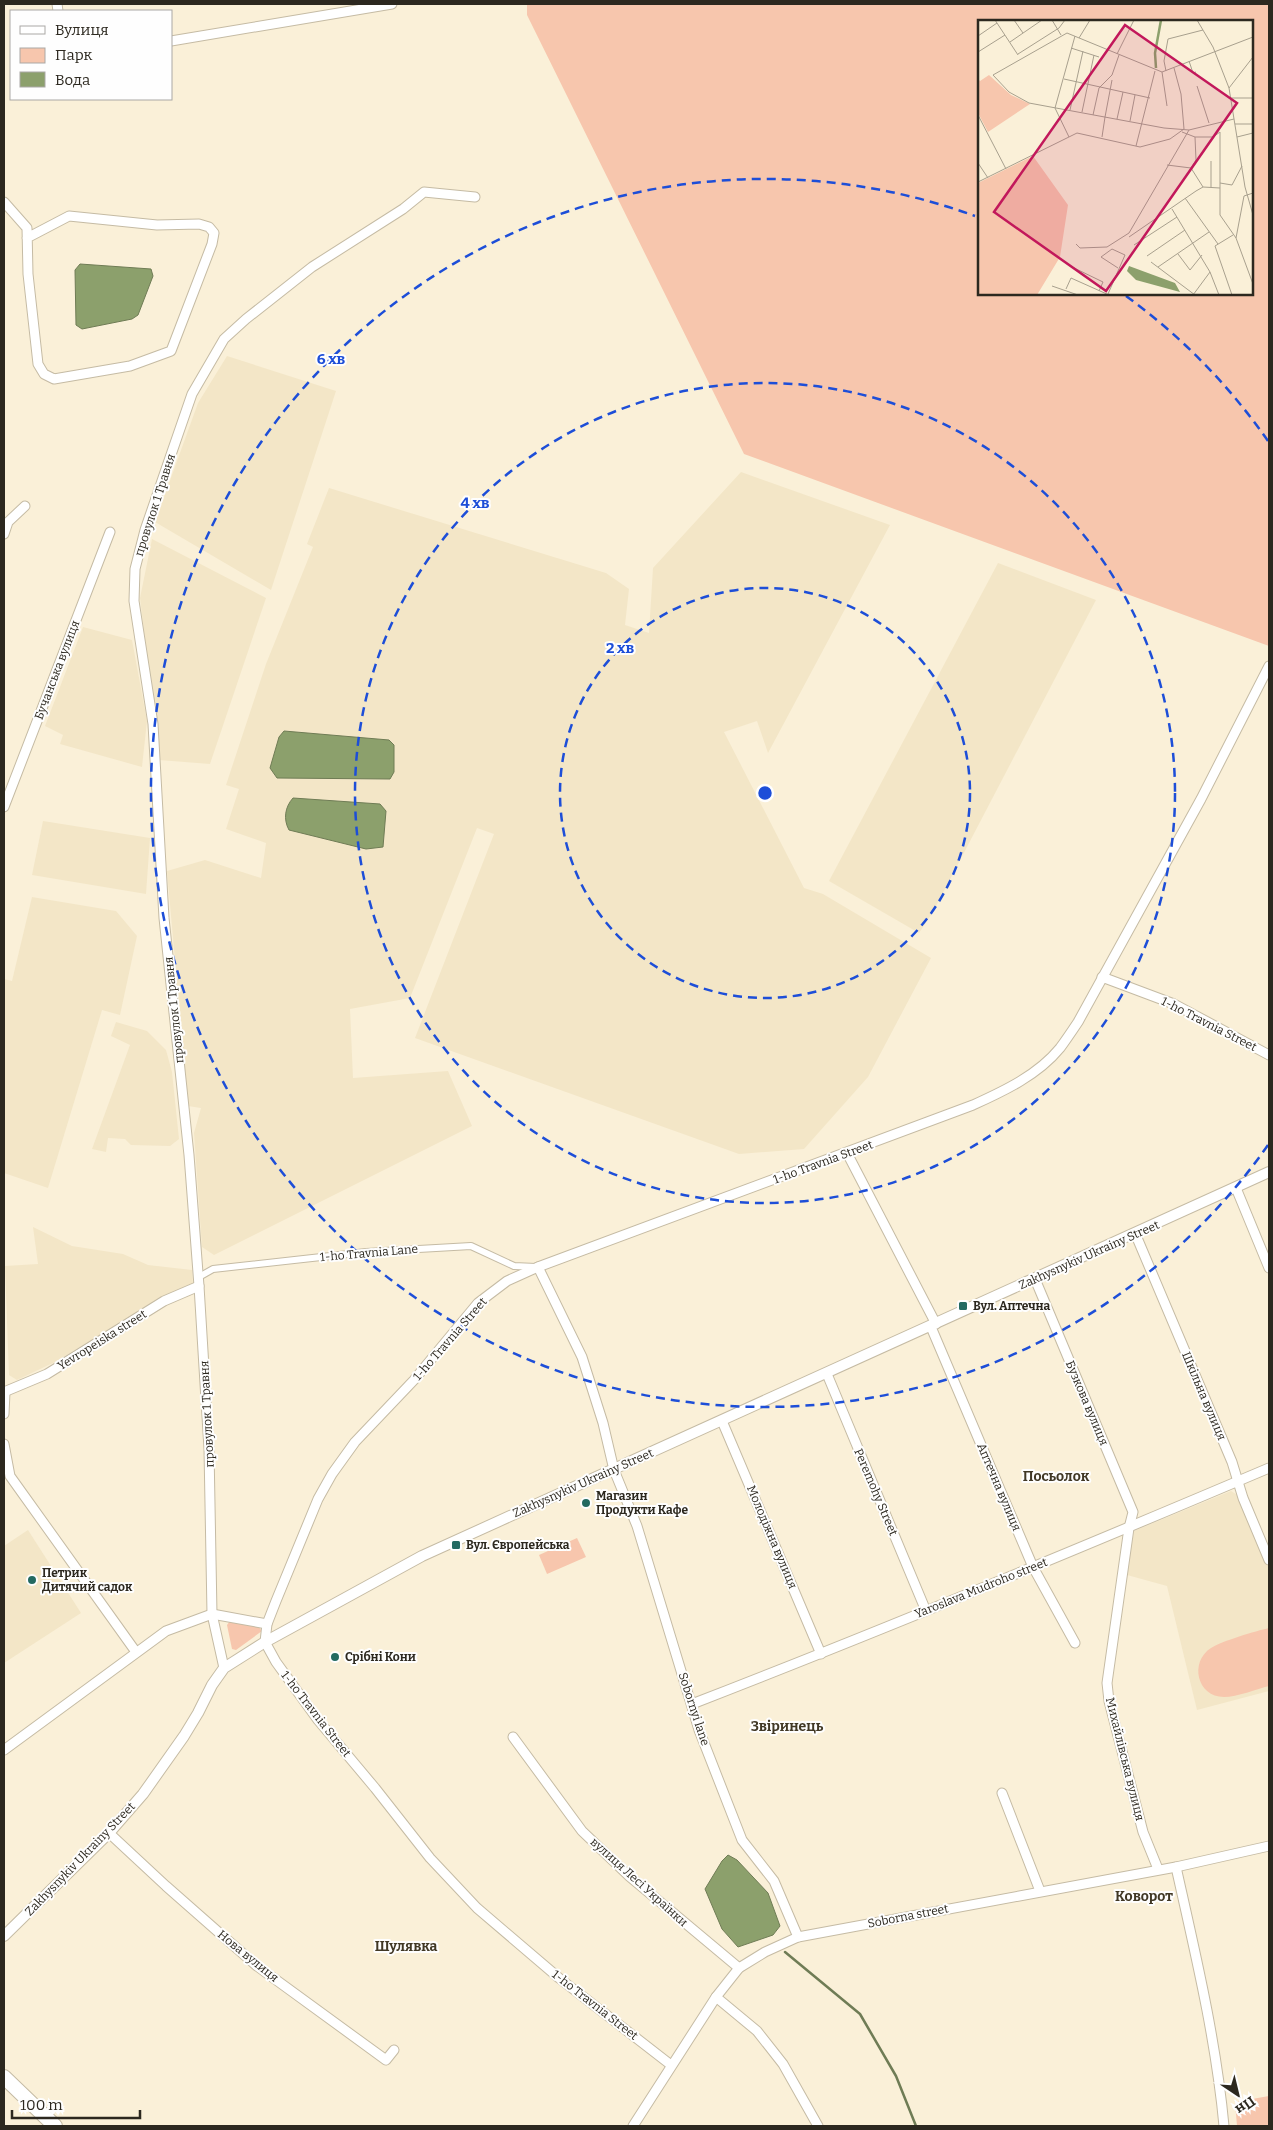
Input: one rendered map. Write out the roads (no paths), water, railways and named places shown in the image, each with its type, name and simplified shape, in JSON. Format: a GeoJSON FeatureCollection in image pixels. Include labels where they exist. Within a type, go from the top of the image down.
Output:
{"type":"FeatureCollection","features":[{"type":"Feature","properties":{"kind":"main road"},"geometry":{"type":"LineString","coordinates":[[4,2076],[55,2126]]}},
{"type":"Feature","properties":{"kind":"street"},"geometry":{"type":"LineString","coordinates":[[172,41],[392,4]]}},
{"type":"Feature","properties":{"kind":"street","name":"провулок 1 Травня"},"geometry":{"type":"LineString","coordinates":[[224,1668],[212,1614],[209,1449],[199,1282],[189,1155],[164,918],[153,724],[134,600],[135,569],[145,530],[192,394],[224,339],[246,319],[312,267],[403,209],[424,192],[475,197]]}},
{"type":"Feature","properties":{"kind":"street"},"geometry":{"type":"LineString","coordinates":[[4,202],[27,228],[27,238],[28,274],[38,364],[44,374],[54,379],[130,366],[171,351],[212,244],[214,233],[209,226],[199,224],[157,225],[69,216],[27,238]]}},
{"type":"Feature","properties":{"kind":"street"},"geometry":{"type":"LineString","coordinates":[[4,534],[8,522],[25,506]]}},
{"type":"Feature","properties":{"kind":"street","name":"Бучанська вулиця"},"geometry":{"type":"LineString","coordinates":[[4,807],[110,532]]}},
{"type":"Feature","properties":{"kind":"street"},"geometry":{"type":"LineString","coordinates":[[1102,977],[1201,799],[1269,666]]}},
{"type":"Feature","properties":{"kind":"street","name":"1-ho Travnia Street"},"geometry":{"type":"LineString","coordinates":[[671,2065],[560,1978],[477,1908],[430,1858],[318,1720],[276,1662],[265,1642],[266,1624],[318,1499],[332,1474],[355,1442],[414,1380],[478,1303],[507,1281],[538,1267],[973,1105],[1005,1090],[1031,1074],[1059,1049],[1078,1022],[1102,977],[1174,1004],[1269,1055]]}},
{"type":"Feature","properties":{"kind":"street","name":"Аптечна вулиця"},"geometry":{"type":"LineString","coordinates":[[847,1153],[934,1325],[1033,1567],[1075,1643]]}},
{"type":"Feature","properties":{"kind":"street","name":"Zakhysnykiv Ukrainy Street"},"geometry":{"type":"LineString","coordinates":[[4,1936],[109,1833],[143,1794],[184,1736],[212,1685],[224,1668],[265,1642],[422,1556],[1269,1172]]}},
{"type":"Feature","properties":{"kind":"street"},"geometry":{"type":"LineString","coordinates":[[1236,1188],[1269,1268]]}},
{"type":"Feature","properties":{"kind":"street","name":"Шкільна вулиця"},"geometry":{"type":"LineString","coordinates":[[1135,1234],[1232,1462],[1269,1560]]}},
{"type":"Feature","properties":{"kind":"street","name":"1-ho Travnia Lane"},"geometry":{"type":"LineString","coordinates":[[199,1282],[213,1269],[357,1253],[471,1246],[514,1266],[538,1267]]}},
{"type":"Feature","properties":{"kind":"street","name":"Sobornyi lane"},"geometry":{"type":"LineString","coordinates":[[538,1267],[582,1357],[603,1423],[614,1470],[637,1526],[699,1730],[742,1840],[774,1881],[798,1937]]}},
{"type":"Feature","properties":{"kind":"street","name":"Бузкова вулиця"},"geometry":{"type":"LineString","coordinates":[[1034,1279],[1133,1512],[1129,1528]]}},
{"type":"Feature","properties":{"kind":"street","name":"Yevropeiska street"},"geometry":{"type":"LineString","coordinates":[[4,1392],[47,1374],[164,1301],[199,1282]]}},
{"type":"Feature","properties":{"kind":"street","name":"Peremohy Street"},"geometry":{"type":"LineString","coordinates":[[827,1374],[926,1611]]}},
{"type":"Feature","properties":{"kind":"street"},"geometry":{"type":"LineString","coordinates":[[4,1392],[4,1414]]}},
{"type":"Feature","properties":{"kind":"street","name":"Молодіжна вулиця"},"geometry":{"type":"LineString","coordinates":[[722,1421],[821,1654]]}},
{"type":"Feature","properties":{"kind":"street"},"geometry":{"type":"LineString","coordinates":[[4,1444],[10,1476],[136,1652]]}},
{"type":"Feature","properties":{"kind":"street","name":"Yaroslava Mudroho street"},"geometry":{"type":"LineString","coordinates":[[692,1704],[821,1654],[1129,1528],[1269,1468]]}},
{"type":"Feature","properties":{"kind":"street","name":"Михайлівська вулиця"},"geometry":{"type":"LineString","coordinates":[[1129,1528],[1107,1683],[1109,1701],[1143,1832],[1158,1869]]}},
{"type":"Feature","properties":{"kind":"street"},"geometry":{"type":"LineString","coordinates":[[4,1750],[166,1631],[212,1614],[266,1624]]}},
{"type":"Feature","properties":{"kind":"street","name":"вулиця Лесі Українки"},"geometry":{"type":"LineString","coordinates":[[513,1737],[582,1831],[629,1876],[739,1968]]}},
{"type":"Feature","properties":{"kind":"street"},"geometry":{"type":"LineString","coordinates":[[1002,1793],[1040,1891]]}},
{"type":"Feature","properties":{"kind":"street","name":"Нова вулиця"},"geometry":{"type":"LineString","coordinates":[[109,1833],[257,1966],[386,2060],[394,2050]]}},
{"type":"Feature","properties":{"kind":"street","name":"Soborna street"},"geometry":{"type":"LineString","coordinates":[[633,2126],[716,1997],[739,1968],[765,1952],[798,1937],[1176,1867],[1269,1846]]}},
{"type":"Feature","properties":{"kind":"street"},"geometry":{"type":"LineString","coordinates":[[1176,1867],[1209,2024],[1222,2099],[1224,2126]]}},
{"type":"Feature","properties":{"kind":"street"},"geometry":{"type":"LineString","coordinates":[[716,1997],[757,2031],[784,2064],[818,2126]]}},
{"type":"Feature","properties":{"kind":"water"},"geometry":{"type":"Polygon","coordinates":[[[80,264],[151,269],[153,276],[138,315],[132,319],[82,329],[76,325],[75,270],[80,264]]]}},
{"type":"Feature","properties":{"kind":"water"},"geometry":{"type":"Polygon","coordinates":[[[284,731],[389,740],[394,745],[394,772],[390,779],[277,778],[270,768],[279,737],[284,731]]]}},
{"type":"Feature","properties":{"kind":"water"},"geometry":{"type":"Polygon","coordinates":[[[293,798],[380,804],[386,811],[383,847],[366,849],[289,830],[286,822],[286,813],[288,805],[293,798]]]}},
{"type":"Feature","properties":{"kind":"water"},"geometry":{"type":"Polygon","coordinates":[[[728,1855],[737,1860],[768,1893],[780,1926],[773,1935],[738,1947],[722,1929],[705,1889],[722,1861],[728,1855]]]}},
{"type":"Feature","properties":{"kind":"waterway"},"geometry":{"type":"LineString","coordinates":[[785,1952],[860,2014],[896,2076],[916,2126]]}},
{"type":"Feature","properties":{"kind":"place","name":"Вул. Аптечна"},"geometry":{"type":"Point","coordinates":[963,1306]}},
{"type":"Feature","properties":{"kind":"place","name":"Магазин Продукти Кафе"},"geometry":{"type":"Point","coordinates":[586,1503]}},
{"type":"Feature","properties":{"kind":"place","name":"Вул. Європейська"},"geometry":{"type":"Point","coordinates":[456,1545]}},
{"type":"Feature","properties":{"kind":"place","name":"Петрик Дитячий садок"},"geometry":{"type":"Point","coordinates":[32,1580]}},
{"type":"Feature","properties":{"kind":"place","name":"Срібні Кони"},"geometry":{"type":"Point","coordinates":[335,1657]}},
{"type":"Feature","properties":{"kind":"district","name":"Посьолок"},"geometry":{"type":"Point","coordinates":[1056,1476]}},
{"type":"Feature","properties":{"kind":"district","name":"Звіринець"},"geometry":{"type":"Point","coordinates":[787,1726]}},
{"type":"Feature","properties":{"kind":"district","name":"Коворот"},"geometry":{"type":"Point","coordinates":[1144,1896]}},
{"type":"Feature","properties":{"kind":"district","name":"Шулявка"},"geometry":{"type":"Point","coordinates":[406,1946]}}]}
